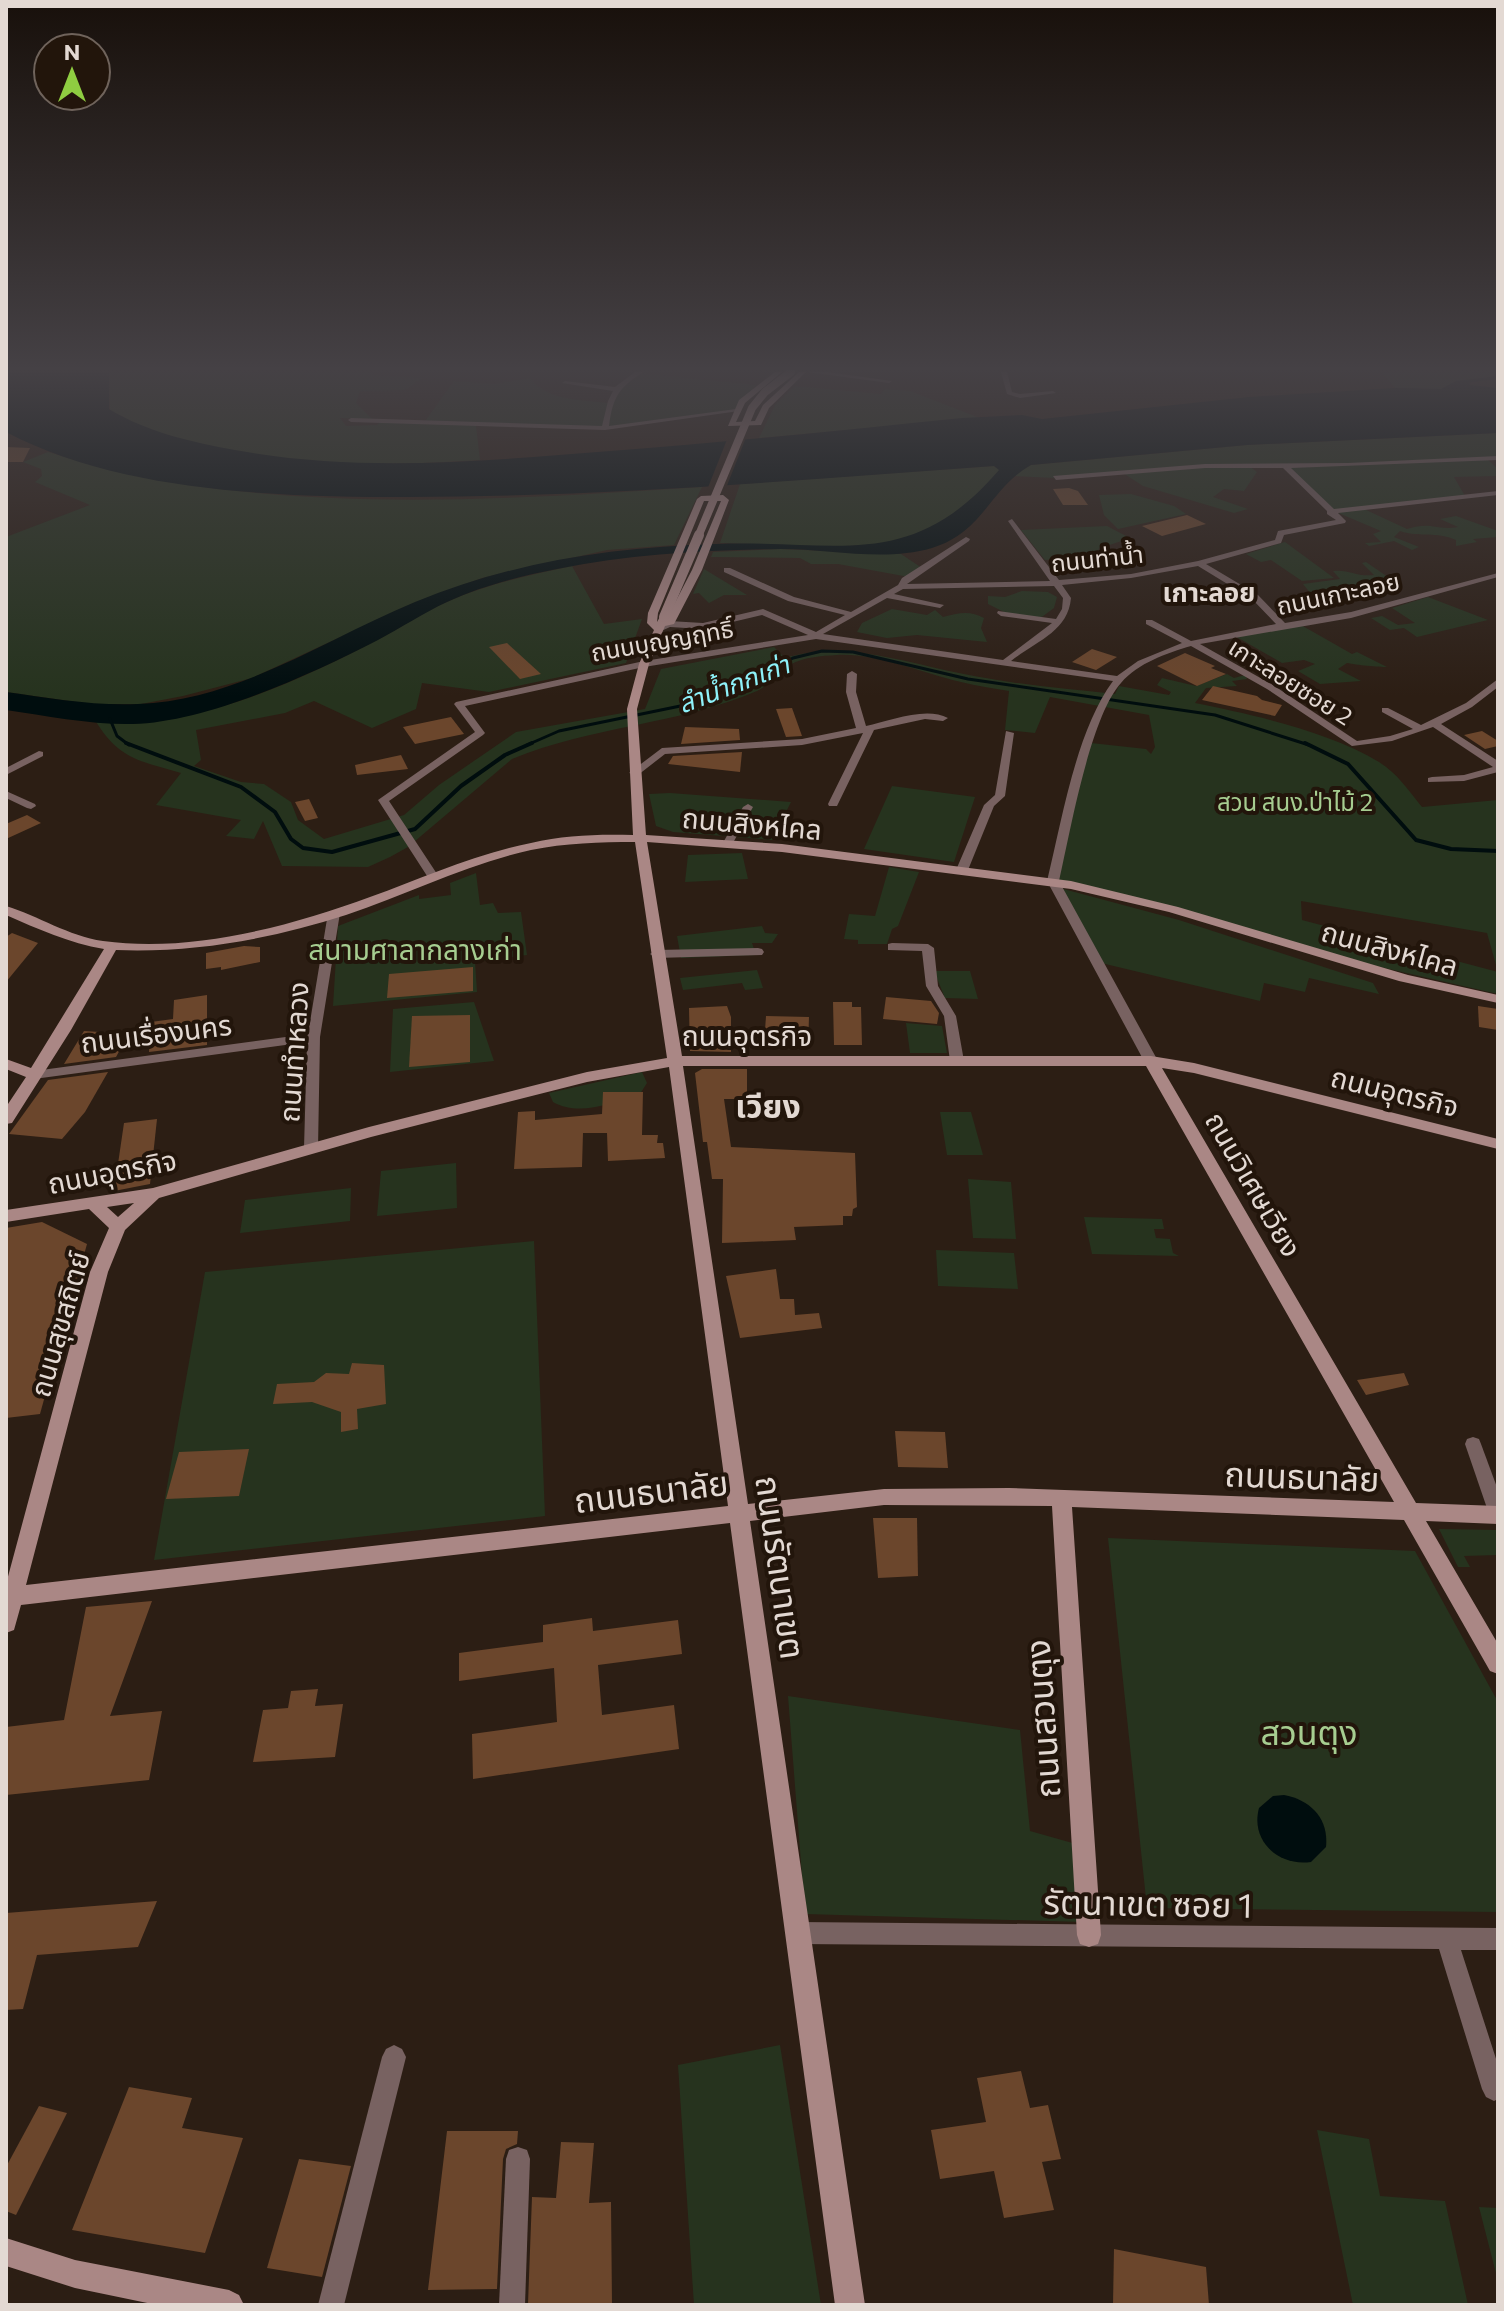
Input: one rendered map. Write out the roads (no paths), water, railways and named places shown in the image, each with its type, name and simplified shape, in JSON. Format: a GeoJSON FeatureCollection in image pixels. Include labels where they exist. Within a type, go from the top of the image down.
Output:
{"type":"FeatureCollection","features":[{"type":"Feature","properties":{"kind":"main road"},"geometry":{"type":"LineString","coordinates":[[664,623],[723,480]]}},
{"type":"Feature","properties":{"kind":"main road"},"geometry":{"type":"LineString","coordinates":[[723,498],[725,500],[709,542],[664,623],[652,623],[653,613],[701,499],[723,498]]}},
{"type":"Feature","properties":{"kind":"main road","name":"ถนนรัตนาเขต"},"geometry":{"type":"LineString","coordinates":[[664,623],[644,664],[632,709],[640,839],[675,1061],[850,2305]]}},
{"type":"Feature","properties":{"kind":"main road","name":"ถนนสิงหไคล"},"geometry":{"type":"LineString","coordinates":[[6,910],[50,930],[112,946],[161,946],[223,939],[334,913],[433,877],[537,845],[588,839],[729,841],[1053,881],[1185,913],[1393,978],[1498,999]]}},
{"type":"Feature","properties":{"kind":"main road"},"geometry":{"type":"LineString","coordinates":[[6,1119],[64,1030],[112,946]]}},
{"type":"Feature","properties":{"kind":"main road","name":"ถนนอุตรกิจ"},"geometry":{"type":"LineString","coordinates":[[6,1216],[153,1194],[311,1148],[587,1077],[675,1061],[1151,1061],[1194,1068],[1498,1144]]}},
{"type":"Feature","properties":{"kind":"main road","name":"ถนนวิเศษเวียง"},"geometry":{"type":"LineString","coordinates":[[1151,1061],[1498,1664]]}},
{"type":"Feature","properties":{"kind":"main road","name":"ถนนเรื่องนคร"},"geometry":{"type":"LineString","coordinates":[[6,1064],[34,1075]]}},
{"type":"Feature","properties":{"kind":"main road","name":"ถนนสุขสถิตย์"},"geometry":{"type":"LineString","coordinates":[[6,1623],[9,1597],[99,1272],[118,1227],[153,1194]]}},
{"type":"Feature","properties":{"kind":"main road","name":"ถนนสุขสถิตย์"},"geometry":{"type":"LineString","coordinates":[[93,1203],[118,1227]]}},
{"type":"Feature","properties":{"kind":"main road","name":"ถนนธนาลัย"},"geometry":{"type":"LineString","coordinates":[[9,1597],[908,1495],[1061,1497],[1498,1514]]}},
{"type":"Feature","properties":{"kind":"main road","name":"ถนนสวนตุง"},"geometry":{"type":"LineString","coordinates":[[1061,1497],[1089,1935]]}},
{"type":"Feature","properties":{"kind":"main road"},"geometry":{"type":"LineString","coordinates":[[6,2252],[75,2274],[229,2305]]}},
{"type":"Feature","properties":{"kind":"street"},"geometry":{"type":"LineString","coordinates":[[1299,480],[1330,512],[1498,493]]}},
{"type":"Feature","properties":{"kind":"street","name":"ถนนท่าน้ำ"},"geometry":{"type":"LineString","coordinates":[[901,587],[1057,583],[1131,576],[1199,563],[1278,541],[1281,533],[1342,521],[1330,512]]}},
{"type":"Feature","properties":{"kind":"street"},"geometry":{"type":"LineString","coordinates":[[1007,660],[1060,622],[1068,609],[1067,598],[1012,521]]}},
{"type":"Feature","properties":{"kind":"street"},"geometry":{"type":"LineString","coordinates":[[664,623],[703,626],[763,612],[816,636],[889,596],[905,580],[966,539]]}},
{"type":"Feature","properties":{"kind":"street"},"geometry":{"type":"LineString","coordinates":[[1199,563],[1255,597],[1283,626]]}},
{"type":"Feature","properties":{"kind":"street"},"geometry":{"type":"LineString","coordinates":[[727,570],[791,599],[854,615]]}},
{"type":"Feature","properties":{"kind":"street","name":"ถนนเกาะลอย"},"geometry":{"type":"LineString","coordinates":[[1053,881],[1100,709],[1119,679],[1161,655],[1191,644],[1352,614],[1449,585],[1498,575]]}},
{"type":"Feature","properties":{"kind":"street"},"geometry":{"type":"LineString","coordinates":[[889,596],[940,605]]}},
{"type":"Feature","properties":{"kind":"street"},"geometry":{"type":"LineString","coordinates":[[1001,613],[1060,622]]}},
{"type":"Feature","properties":{"kind":"street","name":"เกาะลอยซอย 2"},"geometry":{"type":"LineString","coordinates":[[1149,622],[1270,687],[1355,744],[1435,724],[1477,702],[1498,682]]}},
{"type":"Feature","properties":{"kind":"street","name":"ถนนบุญญฤทธิ์"},"geometry":{"type":"LineString","coordinates":[[433,877],[383,800],[480,733],[459,704],[644,664],[816,636],[1007,660],[1119,679]]}},
{"type":"Feature","properties":{"kind":"street"},"geometry":{"type":"LineString","coordinates":[[833,804],[866,729],[851,692],[852,674]]}},
{"type":"Feature","properties":{"kind":"street"},"geometry":{"type":"LineString","coordinates":[[1385,710],[1419,728]]}},
{"type":"Feature","properties":{"kind":"street"},"geometry":{"type":"LineString","coordinates":[[634,773],[662,751],[802,742],[925,716],[943,718]]}},
{"type":"Feature","properties":{"kind":"street"},"geometry":{"type":"LineString","coordinates":[[1435,724],[1498,767]]}},
{"type":"Feature","properties":{"kind":"street"},"geometry":{"type":"LineString","coordinates":[[962,870],[989,805],[1000,796],[1009,733]]}},
{"type":"Feature","properties":{"kind":"street"},"geometry":{"type":"LineString","coordinates":[[6,772],[39,754]]}},
{"type":"Feature","properties":{"kind":"street"},"geometry":{"type":"LineString","coordinates":[[1432,780],[1464,778],[1498,767]]}},
{"type":"Feature","properties":{"kind":"street"},"geometry":{"type":"LineString","coordinates":[[6,794],[31,806]]}},
{"type":"Feature","properties":{"kind":"street"},"geometry":{"type":"LineString","coordinates":[[729,841],[748,807]]}},
{"type":"Feature","properties":{"kind":"street","name":"ถนนวิเศษเวียง"},"geometry":{"type":"LineString","coordinates":[[1053,881],[1151,1061]]}},
{"type":"Feature","properties":{"kind":"street","name":"ถนนทำหลวง"},"geometry":{"type":"LineString","coordinates":[[311,1148],[314,1037],[334,913]]}},
{"type":"Feature","properties":{"kind":"street"},"geometry":{"type":"LineString","coordinates":[[892,947],[928,948],[932,986],[950,1016],[957,1061]]}},
{"type":"Feature","properties":{"kind":"street"},"geometry":{"type":"LineString","coordinates":[[656,954],[758,952]]}},
{"type":"Feature","properties":{"kind":"street","name":"ถนนเรื่องนคร"},"geometry":{"type":"LineString","coordinates":[[34,1075],[314,1037]]}},
{"type":"Feature","properties":{"kind":"street"},"geometry":{"type":"LineString","coordinates":[[1473,1444],[1498,1514]]}},
{"type":"Feature","properties":{"kind":"street","name":"รัตนาเขต ซอย 1"},"geometry":{"type":"LineString","coordinates":[[797,1933],[1498,1939]]}},
{"type":"Feature","properties":{"kind":"street"},"geometry":{"type":"LineString","coordinates":[[1447,1939],[1494,2089]]}},
{"type":"Feature","properties":{"kind":"street"},"geometry":{"type":"LineString","coordinates":[[331,2305],[394,2057]]}},
{"type":"Feature","properties":{"kind":"street"},"geometry":{"type":"LineString","coordinates":[[512,2305],[518,2159]]}},
{"type":"Feature","properties":{"kind":"waterway","name":"ลำน้ำกกเก่า"},"geometry":{"type":"LineString","coordinates":[[527,745],[559,731],[690,704],[747,683],[793,658],[822,651],[853,652],[968,679],[1215,715],[1309,745]]}},
{"type":"Feature","properties":{"kind":"waterway","name":"ลำน้ำกกเก่า"},"geometry":{"type":"LineString","coordinates":[[110,719],[117,736],[127,743]]}},
{"type":"Feature","properties":{"kind":"waterway","name":"ลำน้ำกกเก่า"},"geometry":{"type":"LineString","coordinates":[[127,743],[241,787],[275,812],[291,839],[303,848],[332,852],[415,829],[461,786],[505,755],[532,743]]}},
{"type":"Feature","properties":{"kind":"waterway","name":"ลำน้ำกกเก่า"},"geometry":{"type":"LineString","coordinates":[[1305,743],[1348,764],[1416,840],[1451,849],[1498,851]]}},
{"type":"Feature","properties":{"kind":"district","name":"เกาะลอย"},"geometry":{"type":"Point","coordinates":[1209,591]}},
{"type":"Feature","properties":{"kind":"district","name":"เวียง"},"geometry":{"type":"Point","coordinates":[768,1105]}},
{"type":"Feature","properties":{"kind":"park label","name":"สวน สนง.ป่าไม้ 2"},"geometry":{"type":"Point","coordinates":[1295,801]}},
{"type":"Feature","properties":{"kind":"park label","name":"สนามศาลากลางเก่า"},"geometry":{"type":"Point","coordinates":[415,949]}},
{"type":"Feature","properties":{"kind":"park label","name":"สวนตุง"},"geometry":{"type":"Point","coordinates":[1309,1731]}}]}
